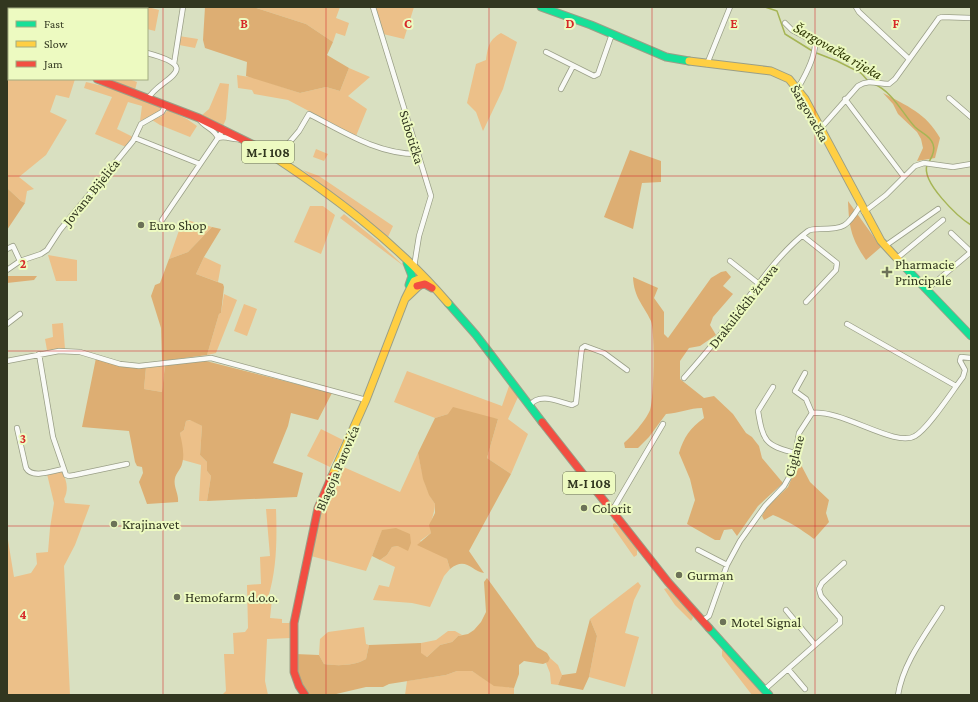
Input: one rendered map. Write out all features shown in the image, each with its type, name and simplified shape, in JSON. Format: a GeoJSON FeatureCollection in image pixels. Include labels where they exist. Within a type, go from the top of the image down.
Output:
{"type":"FeatureCollection","features":[{"type":"Feature","properties":{"kind":"street"},"geometry":{"type":"LineString","coordinates":[[148,99],[152,92],[174,76],[174,64],[183,7]]}},
{"type":"Feature","properties":{"kind":"street","name":"Subotička"},"geometry":{"type":"LineString","coordinates":[[373,7],[431,196],[419,236],[414,267]]}},
{"type":"Feature","properties":{"kind":"street","name":"Šargovačka"},"geometry":{"type":"LineString","coordinates":[[540,7],[564,14],[666,57],[707,64],[771,70],[789,78],[798,88],[862,209],[885,246],[971,336]]}},
{"type":"Feature","properties":{"kind":"street"},"geometry":{"type":"LineString","coordinates":[[707,64],[730,7]]}},
{"type":"Feature","properties":{"kind":"street"},"geometry":{"type":"LineString","coordinates":[[856,7],[859,12],[909,59]]}},
{"type":"Feature","properties":{"kind":"street"},"geometry":{"type":"LineString","coordinates":[[820,129],[845,99],[864,82],[872,81],[889,84],[895,79],[939,18],[971,18]]}},
{"type":"Feature","properties":{"kind":"street"},"geometry":{"type":"LineString","coordinates":[[785,23],[796,32],[813,40],[815,48],[798,88]]}},
{"type":"Feature","properties":{"kind":"street"},"geometry":{"type":"LineString","coordinates":[[546,52],[594,76],[598,74],[612,34]]}},
{"type":"Feature","properties":{"kind":"street"},"geometry":{"type":"LineString","coordinates":[[148,52],[168,60],[174,64]]}},
{"type":"Feature","properties":{"kind":"street"},"geometry":{"type":"LineString","coordinates":[[561,89],[573,66]]}},
{"type":"Feature","properties":{"kind":"street","name":"M-I 108"},"geometry":{"type":"LineString","coordinates":[[100,80],[199,118],[277,157],[354,213],[401,255],[440,294],[476,335],[612,511],[702,621],[766,692]]}},
{"type":"Feature","properties":{"kind":"street"},"geometry":{"type":"LineString","coordinates":[[949,98],[971,118]]}},
{"type":"Feature","properties":{"kind":"street"},"geometry":{"type":"LineString","coordinates":[[845,99],[904,177]]}},
{"type":"Feature","properties":{"kind":"street","name":"Jovana Bijelića"},"geometry":{"type":"LineString","coordinates":[[7,270],[20,261],[41,254],[47,250],[60,230],[135,138],[141,124],[162,112],[166,105]]}},
{"type":"Feature","properties":{"kind":"street"},"geometry":{"type":"LineString","coordinates":[[277,157],[299,131],[309,114],[379,149],[402,154],[417,154]]}},
{"type":"Feature","properties":{"kind":"street"},"geometry":{"type":"LineString","coordinates":[[199,118],[203,124],[215,131],[218,138]]}},
{"type":"Feature","properties":{"kind":"street"},"geometry":{"type":"LineString","coordinates":[[162,220],[224,130]]}},
{"type":"Feature","properties":{"kind":"street"},"geometry":{"type":"LineString","coordinates":[[218,138],[225,137],[235,140],[242,139]]}},
{"type":"Feature","properties":{"kind":"street"},"geometry":{"type":"LineString","coordinates":[[135,138],[200,164]]}},
{"type":"Feature","properties":{"kind":"street","name":"Drakulićkih žrtava"},"geometry":{"type":"LineString","coordinates":[[684,378],[782,256],[810,230],[845,227],[862,209],[886,195],[915,166],[924,163],[953,166],[971,164]]}},
{"type":"Feature","properties":{"kind":"street"},"geometry":{"type":"LineString","coordinates":[[885,246],[938,209]]}},
{"type":"Feature","properties":{"kind":"street"},"geometry":{"type":"LineString","coordinates":[[896,259],[943,220]]}},
{"type":"Feature","properties":{"kind":"street"},"geometry":{"type":"LineString","coordinates":[[926,290],[971,252],[951,233]]}},
{"type":"Feature","properties":{"kind":"street"},"geometry":{"type":"LineString","coordinates":[[803,236],[837,263],[836,270],[806,302]]}},
{"type":"Feature","properties":{"kind":"street"},"geometry":{"type":"LineString","coordinates":[[7,249],[13,246],[20,261]]}},
{"type":"Feature","properties":{"kind":"street"},"geometry":{"type":"LineString","coordinates":[[401,255],[411,272],[410,285],[405,299]]}},
{"type":"Feature","properties":{"kind":"street"},"geometry":{"type":"LineString","coordinates":[[730,261],[759,284]]}},
{"type":"Feature","properties":{"kind":"street"},"geometry":{"type":"LineString","coordinates":[[410,285],[417,278],[424,277]]}},
{"type":"Feature","properties":{"kind":"street","name":"Blagoja Parovića"},"geometry":{"type":"LineString","coordinates":[[305,695],[299,686],[294,672],[294,623],[314,525],[322,496],[366,400],[405,299],[424,281],[424,277]]}},
{"type":"Feature","properties":{"kind":"street"},"geometry":{"type":"LineString","coordinates":[[417,286],[426,285],[440,294]]}},
{"type":"Feature","properties":{"kind":"street"},"geometry":{"type":"LineString","coordinates":[[7,324],[20,314]]}},
{"type":"Feature","properties":{"kind":"street"},"geometry":{"type":"LineString","coordinates":[[847,324],[956,386]]}},
{"type":"Feature","properties":{"kind":"street"},"geometry":{"type":"LineString","coordinates":[[530,405],[534,401],[542,399],[572,405],[576,403],[582,348],[585,346],[604,353],[627,370]]}},
{"type":"Feature","properties":{"kind":"street"},"geometry":{"type":"LineString","coordinates":[[7,361],[58,351],[80,352],[120,364],[139,366],[211,358],[366,400]]}},
{"type":"Feature","properties":{"kind":"street"},"geometry":{"type":"LineString","coordinates":[[39,354],[53,437],[63,469],[69,476],[127,464]]}},
{"type":"Feature","properties":{"kind":"street"},"geometry":{"type":"LineString","coordinates":[[805,373],[795,391],[806,399],[812,413],[843,418],[900,439],[912,438],[922,430],[965,372],[960,361],[961,357],[971,358]]}},
{"type":"Feature","properties":{"kind":"street"},"geometry":{"type":"LineString","coordinates":[[773,387],[758,410],[763,435],[767,442],[780,449],[796,453]]}},
{"type":"Feature","properties":{"kind":"street","name":"Ciglane"},"geometry":{"type":"LineString","coordinates":[[702,621],[709,616],[727,565],[754,521],[765,506],[784,486],[792,472],[799,433],[812,413]]}},
{"type":"Feature","properties":{"kind":"street"},"geometry":{"type":"LineString","coordinates":[[612,511],[663,424]]}},
{"type":"Feature","properties":{"kind":"street"},"geometry":{"type":"LineString","coordinates":[[17,428],[26,468],[30,473],[34,474],[63,469]]}},
{"type":"Feature","properties":{"kind":"street"},"geometry":{"type":"LineString","coordinates":[[698,550],[727,565]]}},
{"type":"Feature","properties":{"kind":"street"},"geometry":{"type":"LineString","coordinates":[[766,692],[788,669],[840,623],[840,618],[821,596],[819,589],[833,572],[844,563]]}},
{"type":"Feature","properties":{"kind":"street"},"geometry":{"type":"LineString","coordinates":[[898,695],[901,677],[914,651],[942,608]]}},
{"type":"Feature","properties":{"kind":"street"},"geometry":{"type":"LineString","coordinates":[[786,610],[814,645]]}},
{"type":"Feature","properties":{"kind":"street"},"geometry":{"type":"LineString","coordinates":[[788,669],[805,689]]}},
{"type":"Feature","properties":{"kind":"shaded area"},"geometry":{"type":"Polygon","coordinates":[[[7,7],[48,7],[8,8],[7,38],[7,7]]]}},
{"type":"Feature","properties":{"kind":"shaded area"},"geometry":{"type":"Polygon","coordinates":[[[205,7],[253,7],[306,24],[333,42],[327,55],[349,68],[340,91],[326,87],[300,93],[246,76],[247,62],[205,48],[203,40],[205,7]]]}},
{"type":"Feature","properties":{"kind":"shaded area"},"geometry":{"type":"Polygon","coordinates":[[[253,7],[340,7],[336,18],[349,23],[345,36],[336,33],[333,42],[306,24],[253,7]]]}},
{"type":"Feature","properties":{"kind":"shaded area"},"geometry":{"type":"Polygon","coordinates":[[[375,7],[414,7],[404,39],[383,34],[375,7]]]}},
{"type":"Feature","properties":{"kind":"shaded area"},"geometry":{"type":"Polygon","coordinates":[[[148,8],[159,10],[155,31],[148,29],[148,8]]]}},
{"type":"Feature","properties":{"kind":"shaded area"},"geometry":{"type":"Polygon","coordinates":[[[501,33],[517,42],[503,89],[483,131],[476,112],[467,103],[476,64],[486,60],[490,44],[494,38],[501,33]]]}},
{"type":"Feature","properties":{"kind":"shaded area"},"geometry":{"type":"Polygon","coordinates":[[[179,36],[198,39],[195,48],[179,45],[179,36]]]}},
{"type":"Feature","properties":{"kind":"shaded area"},"geometry":{"type":"Polygon","coordinates":[[[7,66],[8,80],[75,80],[69,98],[56,95],[50,112],[67,120],[46,155],[19,177],[34,189],[27,191],[25,203],[7,188],[7,66]]]}},
{"type":"Feature","properties":{"kind":"shaded area"},"geometry":{"type":"Polygon","coordinates":[[[349,68],[370,77],[348,96],[367,109],[356,136],[288,100],[254,94],[252,90],[238,88],[237,75],[255,78],[300,93],[326,87],[340,91],[349,68]]]}},
{"type":"Feature","properties":{"kind":"shaded area"},"geometry":{"type":"Polygon","coordinates":[[[109,80],[132,80],[137,82],[135,90],[109,80]]]}},
{"type":"Feature","properties":{"kind":"shaded area"},"geometry":{"type":"Polygon","coordinates":[[[86,82],[112,88],[162,108],[159,112],[140,121],[142,106],[128,102],[117,129],[133,137],[126,147],[95,134],[112,97],[84,88],[86,82]]]}},
{"type":"Feature","properties":{"kind":"shaded area"},"geometry":{"type":"Polygon","coordinates":[[[220,83],[229,84],[226,119],[223,126],[201,116],[209,109],[220,83]]]}},
{"type":"Feature","properties":{"kind":"shaded area"},"geometry":{"type":"Polygon","coordinates":[[[883,93],[908,106],[922,116],[935,129],[940,138],[935,158],[917,161],[923,148],[921,139],[917,132],[898,114],[893,104],[883,93]]]}},
{"type":"Feature","properties":{"kind":"shaded area"},"geometry":{"type":"Polygon","coordinates":[[[168,110],[187,119],[197,126],[190,137],[160,125],[152,120],[162,116],[168,110]]]}},
{"type":"Feature","properties":{"kind":"shaded area"},"geometry":{"type":"Polygon","coordinates":[[[251,147],[277,164],[249,153],[251,147]]]}},
{"type":"Feature","properties":{"kind":"shaded area"},"geometry":{"type":"Polygon","coordinates":[[[316,149],[328,154],[324,161],[313,157],[316,149]]]}},
{"type":"Feature","properties":{"kind":"shaded area"},"geometry":{"type":"Polygon","coordinates":[[[630,150],[661,161],[661,182],[642,183],[633,229],[604,217],[630,150]]]}},
{"type":"Feature","properties":{"kind":"shaded area"},"geometry":{"type":"Polygon","coordinates":[[[303,170],[319,176],[393,226],[388,237],[303,170]]]}},
{"type":"Feature","properties":{"kind":"shaded area"},"geometry":{"type":"Polygon","coordinates":[[[7,188],[25,203],[7,230],[7,188]]]}},
{"type":"Feature","properties":{"kind":"shaded area"},"geometry":{"type":"Polygon","coordinates":[[[848,201],[881,247],[866,260],[854,239],[849,218],[848,201]]]}},
{"type":"Feature","properties":{"kind":"shaded area"},"geometry":{"type":"Polygon","coordinates":[[[310,206],[323,206],[335,215],[321,254],[294,242],[310,206]]]}},
{"type":"Feature","properties":{"kind":"shaded area"},"geometry":{"type":"Polygon","coordinates":[[[344,214],[375,239],[405,267],[340,218],[344,214]]]}},
{"type":"Feature","properties":{"kind":"shaded area"},"geometry":{"type":"Polygon","coordinates":[[[183,219],[212,227],[188,252],[169,259],[183,219]]]}},
{"type":"Feature","properties":{"kind":"shaded area"},"geometry":{"type":"Polygon","coordinates":[[[212,227],[221,229],[204,257],[196,274],[223,284],[224,287],[221,313],[219,314],[207,355],[162,361],[161,328],[151,296],[155,285],[160,283],[169,259],[188,252],[212,227]]]}},
{"type":"Feature","properties":{"kind":"shaded area"},"geometry":{"type":"Polygon","coordinates":[[[48,255],[77,260],[77,281],[56,281],[48,255]]]}},
{"type":"Feature","properties":{"kind":"shaded area"},"geometry":{"type":"Polygon","coordinates":[[[204,257],[221,265],[218,282],[196,274],[204,257]]]}},
{"type":"Feature","properties":{"kind":"shaded area"},"geometry":{"type":"Polygon","coordinates":[[[726,271],[731,277],[723,286],[733,294],[713,317],[710,325],[716,335],[700,346],[689,348],[680,361],[680,379],[704,398],[714,396],[733,414],[746,433],[752,437],[759,446],[762,458],[783,483],[758,506],[737,536],[732,529],[724,530],[720,540],[715,540],[687,524],[695,500],[690,479],[679,453],[688,433],[704,418],[702,408],[666,414],[649,437],[638,448],[625,448],[624,443],[638,428],[650,410],[653,380],[651,321],[637,296],[633,277],[658,288],[654,298],[664,312],[664,334],[668,338],[711,278],[721,272],[726,271]]]}},
{"type":"Feature","properties":{"kind":"shaded area"},"geometry":{"type":"Polygon","coordinates":[[[7,276],[37,276],[34,280],[7,283],[7,276]]]}},
{"type":"Feature","properties":{"kind":"shaded area"},"geometry":{"type":"Polygon","coordinates":[[[224,294],[237,300],[216,353],[207,355],[219,314],[221,313],[224,294]]]}},
{"type":"Feature","properties":{"kind":"shaded area"},"geometry":{"type":"Polygon","coordinates":[[[244,304],[257,309],[247,336],[234,331],[244,304]]]}},
{"type":"Feature","properties":{"kind":"shaded area"},"geometry":{"type":"Polygon","coordinates":[[[63,323],[65,349],[47,350],[45,339],[53,337],[52,324],[63,323]]]}},
{"type":"Feature","properties":{"kind":"shaded area"},"geometry":{"type":"Polygon","coordinates":[[[96,358],[126,367],[146,367],[144,389],[162,392],[165,365],[206,361],[332,393],[318,420],[291,413],[288,426],[273,463],[303,473],[297,497],[207,501],[211,476],[207,471],[207,462],[200,455],[202,426],[190,420],[186,421],[184,430],[180,433],[183,449],[183,460],[175,481],[178,502],[147,504],[139,482],[143,473],[142,467],[137,466],[135,462],[129,431],[82,427],[96,358]]]}},
{"type":"Feature","properties":{"kind":"shaded area"},"geometry":{"type":"Polygon","coordinates":[[[165,365],[162,392],[144,389],[146,367],[165,365]]]}},
{"type":"Feature","properties":{"kind":"shaded area"},"geometry":{"type":"Polygon","coordinates":[[[407,371],[502,406],[509,386],[518,397],[508,419],[528,434],[511,474],[487,458],[498,419],[448,414],[435,418],[394,402],[407,371]]]}},
{"type":"Feature","properties":{"kind":"shaded area"},"geometry":{"type":"Polygon","coordinates":[[[453,407],[498,419],[487,458],[511,474],[469,551],[484,573],[464,564],[456,565],[450,569],[447,559],[417,545],[431,533],[429,525],[435,513],[435,504],[429,495],[423,479],[418,453],[435,418],[448,414],[453,407]]]}},
{"type":"Feature","properties":{"kind":"shaded area"},"geometry":{"type":"Polygon","coordinates":[[[191,420],[202,426],[200,455],[207,462],[207,471],[211,476],[207,501],[199,501],[201,465],[183,460],[180,433],[184,430],[186,421],[191,420]]]}},
{"type":"Feature","properties":{"kind":"shaded area"},"geometry":{"type":"Polygon","coordinates":[[[321,429],[343,440],[330,467],[307,456],[321,429]]]}},
{"type":"Feature","properties":{"kind":"shaded area"},"geometry":{"type":"Polygon","coordinates":[[[418,453],[426,486],[435,504],[431,533],[420,541],[447,559],[450,569],[444,576],[430,607],[412,603],[373,600],[379,585],[389,587],[395,567],[380,560],[387,555],[392,547],[398,546],[382,531],[366,571],[311,556],[320,509],[339,465],[400,492],[418,453]]]}},
{"type":"Feature","properties":{"kind":"shaded area"},"geometry":{"type":"Polygon","coordinates":[[[799,461],[810,482],[829,500],[826,513],[829,522],[814,539],[779,517],[773,515],[764,520],[762,516],[767,507],[788,487],[799,461]]]}},
{"type":"Feature","properties":{"kind":"shaded area"},"geometry":{"type":"Polygon","coordinates":[[[61,471],[65,477],[67,485],[66,496],[64,499],[65,503],[90,505],[75,545],[64,566],[70,695],[7,695],[7,534],[14,577],[31,573],[37,564],[36,553],[48,552],[54,503],[47,474],[61,471]]]}},
{"type":"Feature","properties":{"kind":"shaded area"},"geometry":{"type":"Polygon","coordinates":[[[266,509],[276,509],[275,565],[268,598],[272,599],[270,618],[282,619],[282,623],[291,623],[291,638],[267,639],[265,681],[268,695],[222,695],[226,691],[224,654],[234,654],[233,633],[245,632],[248,628],[247,585],[261,584],[260,557],[270,556],[266,509]]]}},
{"type":"Feature","properties":{"kind":"shaded area"},"geometry":{"type":"Polygon","coordinates":[[[615,523],[637,547],[637,555],[634,557],[613,527],[613,524],[615,523]]]}},
{"type":"Feature","properties":{"kind":"shaded area"},"geometry":{"type":"Polygon","coordinates":[[[396,528],[410,534],[411,543],[408,551],[398,546],[392,547],[387,555],[380,560],[372,556],[382,530],[396,528]]]}},
{"type":"Feature","properties":{"kind":"shaded area"},"geometry":{"type":"Polygon","coordinates":[[[487,578],[537,647],[547,653],[550,658],[548,662],[543,664],[524,661],[519,665],[519,674],[514,688],[494,686],[472,671],[457,671],[446,675],[389,684],[383,687],[366,687],[332,695],[308,695],[297,676],[295,654],[319,655],[324,664],[345,665],[366,659],[369,645],[421,643],[421,653],[427,657],[440,645],[452,642],[458,636],[468,634],[481,622],[486,612],[484,582],[487,578]]]}},
{"type":"Feature","properties":{"kind":"shaded area"},"geometry":{"type":"Polygon","coordinates":[[[638,582],[641,586],[634,600],[625,633],[639,637],[625,687],[589,677],[597,636],[590,619],[638,582]]]}},
{"type":"Feature","properties":{"kind":"shaded area"},"geometry":{"type":"Polygon","coordinates":[[[667,588],[692,614],[693,618],[691,621],[675,605],[664,589],[667,588]]]}},
{"type":"Feature","properties":{"kind":"shaded area"},"geometry":{"type":"Polygon","coordinates":[[[590,619],[597,636],[589,677],[583,690],[558,685],[562,675],[576,673],[590,619]]]}},
{"type":"Feature","properties":{"kind":"shaded area"},"geometry":{"type":"Polygon","coordinates":[[[364,627],[366,644],[369,645],[366,659],[345,665],[324,664],[319,655],[320,639],[328,632],[364,627]]]}},
{"type":"Feature","properties":{"kind":"shaded area"},"geometry":{"type":"Polygon","coordinates":[[[448,631],[455,631],[462,635],[458,636],[452,642],[440,645],[427,657],[421,654],[421,643],[436,640],[448,631]]]}},
{"type":"Feature","properties":{"kind":"shaded area"},"geometry":{"type":"Polygon","coordinates":[[[722,650],[726,652],[763,695],[752,695],[722,656],[722,650]]]}},
{"type":"Feature","properties":{"kind":"shaded area"},"geometry":{"type":"Polygon","coordinates":[[[550,658],[558,665],[562,675],[558,685],[551,684],[550,673],[546,663],[550,658]]]}},
{"type":"Feature","properties":{"kind":"shaded area"},"geometry":{"type":"Polygon","coordinates":[[[457,671],[472,671],[494,685],[514,688],[514,695],[405,695],[407,681],[446,675],[457,671]]]}},
{"type":"Feature","properties":{"kind":"waterway","name":"Šargovačka rijeka"},"geometry":{"type":"LineString","coordinates":[[765,7],[777,11],[785,34],[814,52],[861,73],[869,82]]}},
{"type":"Feature","properties":{"kind":"waterway","name":"Šargovačka rijeka"},"geometry":{"type":"LineString","coordinates":[[874,84],[887,92],[915,127],[928,136],[932,141],[934,146],[929,162]]}},
{"type":"Feature","properties":{"kind":"waterway","name":"Šargovačka rijeka"},"geometry":{"type":"LineString","coordinates":[[927,165],[927,172],[935,189],[950,207],[971,225]]}},
{"type":"Feature","properties":{"kind":"traffic: fast"},"geometry":{"type":"LineString","coordinates":[[541,7],[591,25],[666,57],[689,61]]}},
{"type":"Feature","properties":{"kind":"traffic: fast"},"geometry":{"type":"LineString","coordinates":[[407,263],[412,276],[409,285]]}},
{"type":"Feature","properties":{"kind":"traffic: fast"},"geometry":{"type":"LineString","coordinates":[[903,265],[971,336]]}},
{"type":"Feature","properties":{"kind":"traffic: fast"},"geometry":{"type":"LineString","coordinates":[[448,303],[476,335],[542,422]]}},
{"type":"Feature","properties":{"kind":"traffic: fast"},"geometry":{"type":"LineString","coordinates":[[709,628],[769,695]]}},
{"type":"Feature","properties":{"kind":"traffic: slow"},"geometry":{"type":"LineString","coordinates":[[689,61],[771,71],[789,79],[805,99],[881,241],[903,265]]}},
{"type":"Feature","properties":{"kind":"traffic: slow"},"geometry":{"type":"LineString","coordinates":[[262,149],[361,219],[428,280],[448,303]]}},
{"type":"Feature","properties":{"kind":"traffic: slow"},"geometry":{"type":"LineString","coordinates":[[332,476],[366,400],[405,299],[424,281],[424,277],[414,281],[405,299]]}},
{"type":"Feature","properties":{"kind":"traffic: jam"},"geometry":{"type":"LineString","coordinates":[[100,80],[199,118],[262,149]]}},
{"type":"Feature","properties":{"kind":"traffic: jam"},"geometry":{"type":"LineString","coordinates":[[417,286],[425,284],[432,288]]}},
{"type":"Feature","properties":{"kind":"traffic: jam"},"geometry":{"type":"LineString","coordinates":[[542,422],[668,582],[709,628]]}},
{"type":"Feature","properties":{"kind":"traffic: jam"},"geometry":{"type":"LineString","coordinates":[[305,695],[299,686],[294,672],[294,623],[318,508],[332,476]]}},
{"type":"Feature","properties":{"kind":"place","name":"Euro Shop"},"geometry":{"type":"Point","coordinates":[141,225]}},
{"type":"Feature","properties":{"kind":"place","name":"Pharmacie Principale"},"geometry":{"type":"Point","coordinates":[887,272]}},
{"type":"Feature","properties":{"kind":"place","name":"Colorit"},"geometry":{"type":"Point","coordinates":[584,508]}},
{"type":"Feature","properties":{"kind":"place","name":"Krajinavet"},"geometry":{"type":"Point","coordinates":[114,524]}},
{"type":"Feature","properties":{"kind":"place","name":"Gurman"},"geometry":{"type":"Point","coordinates":[679,575]}},
{"type":"Feature","properties":{"kind":"place","name":"Hemofarm d.o.o."},"geometry":{"type":"Point","coordinates":[177,597]}},
{"type":"Feature","properties":{"kind":"place","name":"Motel Signal"},"geometry":{"type":"Point","coordinates":[723,622]}}]}
